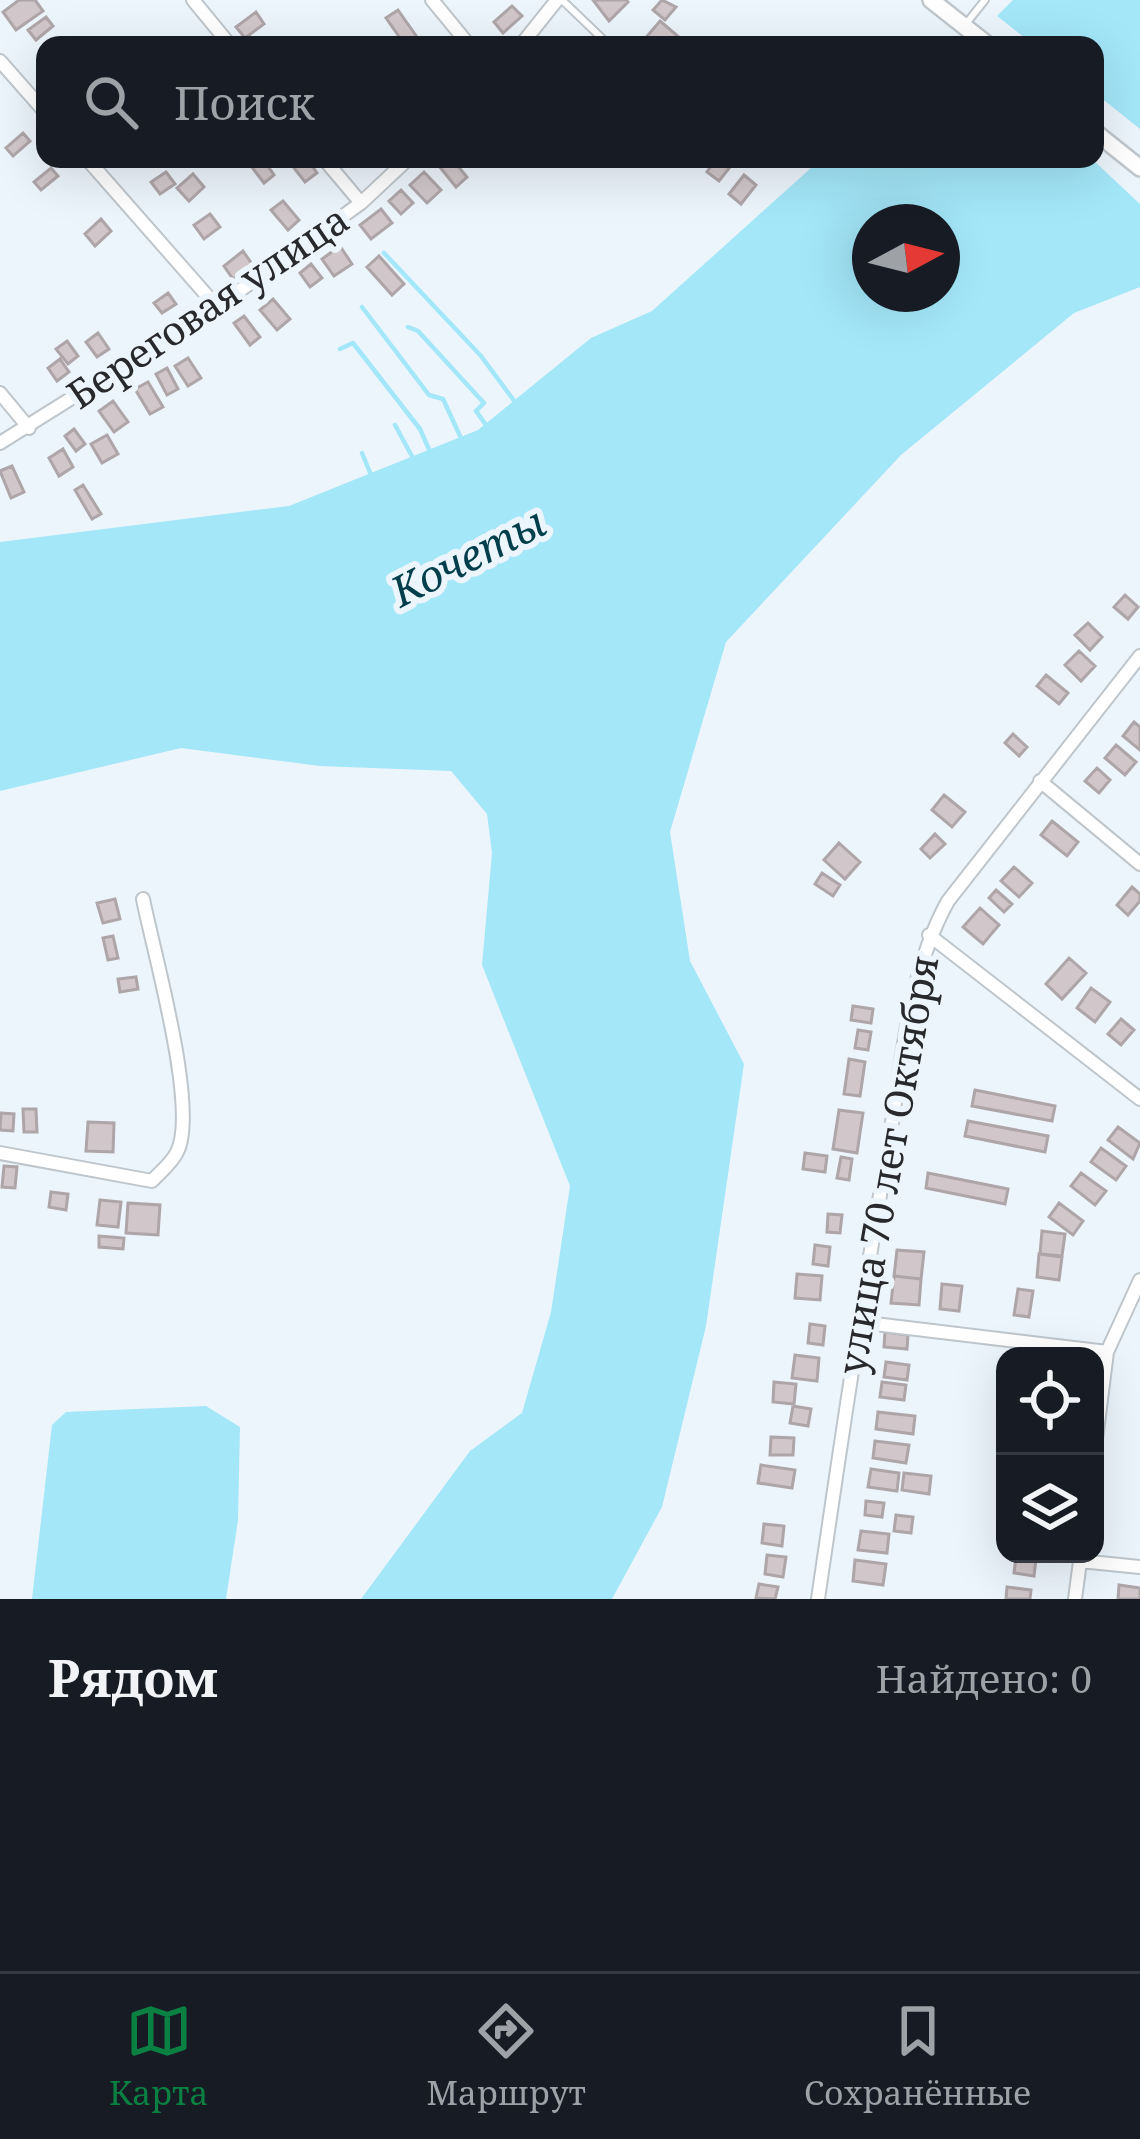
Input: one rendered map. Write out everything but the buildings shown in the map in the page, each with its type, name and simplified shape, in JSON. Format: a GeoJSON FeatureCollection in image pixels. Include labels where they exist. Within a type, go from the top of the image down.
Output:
{"type":"FeatureCollection","features":[{"type":"Feature","properties":{"kind":"street"},"geometry":{"type":"LineString","coordinates":[[193,0],[223,36]]}},
{"type":"Feature","properties":{"kind":"street"},"geometry":{"type":"LineString","coordinates":[[529,36],[560,0]]}},
{"type":"Feature","properties":{"kind":"street"},"geometry":{"type":"LineString","coordinates":[[931,0],[977,36]]}},
{"type":"Feature","properties":{"kind":"street"},"geometry":{"type":"LineString","coordinates":[[441,3],[464,36]]}},
{"type":"Feature","properties":{"kind":"street"},"geometry":{"type":"LineString","coordinates":[[0,61],[36,102]]}},
{"type":"Feature","properties":{"kind":"street"},"geometry":{"type":"LineString","coordinates":[[1104,139],[1140,168]]}},
{"type":"Feature","properties":{"kind":"street"},"geometry":{"type":"LineString","coordinates":[[95,168],[217,307]]}},
{"type":"Feature","properties":{"kind":"street"},"geometry":{"type":"LineString","coordinates":[[332,168],[361,203]]}},
{"type":"Feature","properties":{"kind":"street","name":"Береговая улица"},"geometry":{"type":"LineString","coordinates":[[0,443],[217,307],[361,203],[398,168]]}},
{"type":"Feature","properties":{"kind":"street"},"geometry":{"type":"LineString","coordinates":[[0,393],[29,428]]}},
{"type":"Feature","properties":{"kind":"street","name":"улица 70 лет Октября"},"geometry":{"type":"LineString","coordinates":[[818,1599],[858,1322],[914,994],[929,935],[948,901],[1140,656]]}},
{"type":"Feature","properties":{"kind":"street"},"geometry":{"type":"LineString","coordinates":[[1040,782],[1140,864]]}},
{"type":"Feature","properties":{"kind":"street"},"geometry":{"type":"LineString","coordinates":[[0,1153],[152,1181],[177,1153],[184,1125],[175,1053],[142,899]]}},
{"type":"Feature","properties":{"kind":"street"},"geometry":{"type":"LineString","coordinates":[[929,935],[1140,1099]]}},
{"type":"Feature","properties":{"kind":"street"},"geometry":{"type":"LineString","coordinates":[[1104,1381],[1108,1352],[1140,1280]]}},
{"type":"Feature","properties":{"kind":"street"},"geometry":{"type":"LineString","coordinates":[[858,1322],[1108,1352]]}},
{"type":"Feature","properties":{"kind":"street"},"geometry":{"type":"LineString","coordinates":[[1104,1561],[1140,1567]]}},
{"type":"Feature","properties":{"kind":"street"},"geometry":{"type":"LineString","coordinates":[[1075,1599],[1079,1563]]}},
{"type":"Feature","properties":{"kind":"lane"},"geometry":{"type":"LineString","coordinates":[[560,0],[599,36]]}},
{"type":"Feature","properties":{"kind":"lane"},"geometry":{"type":"LineString","coordinates":[[964,26],[985,0]]}},
{"type":"Feature","properties":{"kind":"water"},"geometry":{"type":"Polygon","coordinates":[[[1013,0],[1140,0],[1140,129],[1104,100],[1104,36],[1023,36],[997,16],[1013,0]]]}},
{"type":"Feature","properties":{"kind":"water","name":"Кочеты"},"geometry":{"type":"Polygon","coordinates":[[[811,168],[1102,168],[1140,204],[1140,287],[1074,313],[901,455],[726,642],[670,832],[690,961],[744,1064],[706,1326],[662,1507],[612,1599],[361,1599],[470,1451],[522,1413],[551,1312],[570,1186],[482,965],[492,853],[487,814],[451,771],[320,766],[181,748],[0,791],[0,542],[289,506],[478,430],[591,338],[652,311],[811,168]]]}},
{"type":"Feature","properties":{"kind":"water"},"geometry":{"type":"Polygon","coordinates":[[[206,1406],[240,1427],[238,1520],[226,1599],[32,1599],[52,1425],[66,1412],[206,1406]]]}},
{"type":"Feature","properties":{"kind":"waterway"},"geometry":{"type":"LineString","coordinates":[[384,253],[481,356],[515,402]]}},
{"type":"Feature","properties":{"kind":"waterway"},"geometry":{"type":"LineString","coordinates":[[362,307],[429,395],[443,399],[461,438]]}},
{"type":"Feature","properties":{"kind":"waterway"},"geometry":{"type":"LineString","coordinates":[[408,327],[418,331],[484,403],[476,411],[486,425]]}},
{"type":"Feature","properties":{"kind":"waterway"},"geometry":{"type":"LineString","coordinates":[[340,349],[353,343],[420,429],[431,454]]}},
{"type":"Feature","properties":{"kind":"waterway"},"geometry":{"type":"LineString","coordinates":[[395,425],[414,460]]}},
{"type":"Feature","properties":{"kind":"waterway"},"geometry":{"type":"LineString","coordinates":[[362,453],[371,475]]}}]}
